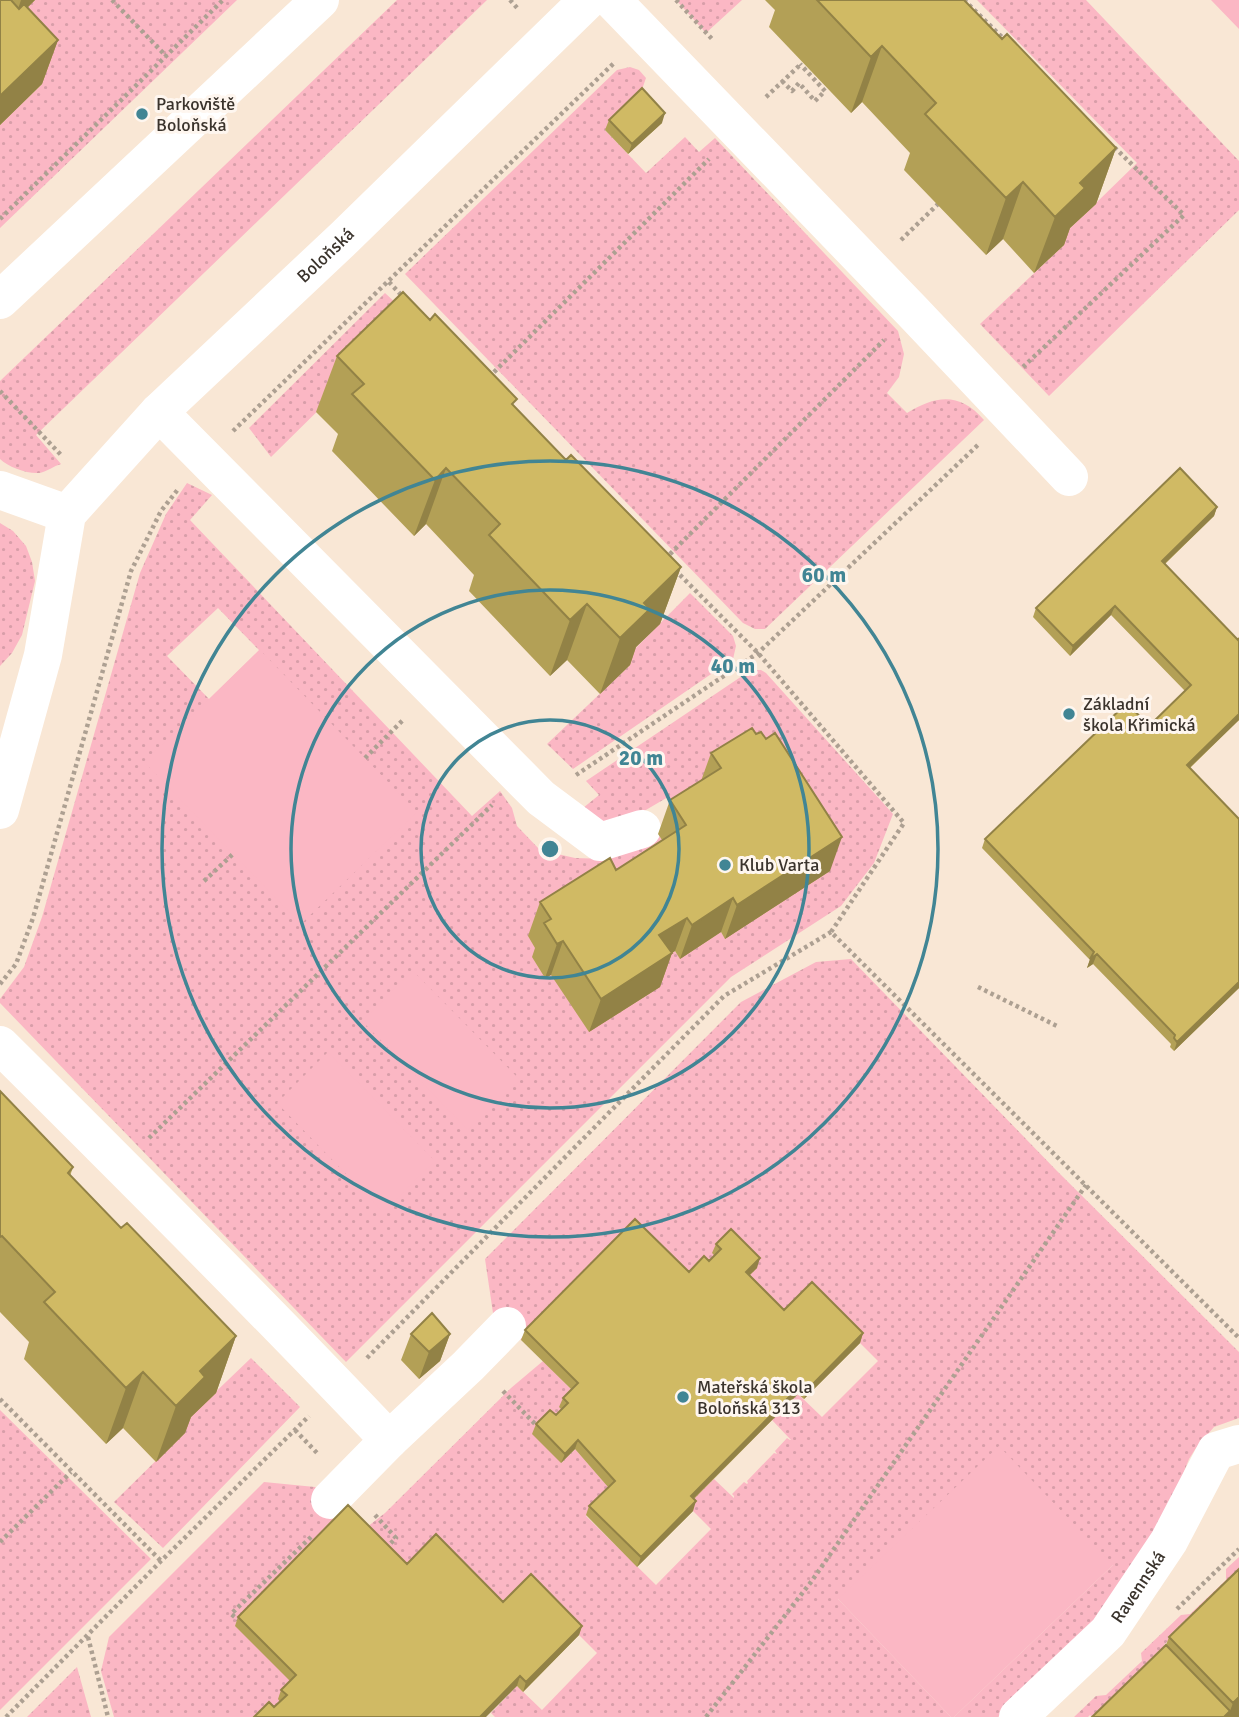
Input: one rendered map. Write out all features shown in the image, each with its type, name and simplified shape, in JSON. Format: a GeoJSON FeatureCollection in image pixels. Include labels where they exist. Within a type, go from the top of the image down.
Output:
{"type":"FeatureCollection","features":[{"type":"Feature","properties":{"kind":"street"},"geometry":{"type":"LineString","coordinates":[[0,300],[320,0]]}},
{"type":"Feature","properties":{"kind":"street","name":"Boloňská"},"geometry":{"type":"LineString","coordinates":[[80,501],[159,412],[345,237],[588,0]]}},
{"type":"Feature","properties":{"kind":"street"},"geometry":{"type":"LineString","coordinates":[[612,0],[1069,477]]}},
{"type":"Feature","properties":{"kind":"street"},"geometry":{"type":"LineString","coordinates":[[159,412],[531,787],[600,842],[642,829]]}},
{"type":"Feature","properties":{"kind":"street"},"geometry":{"type":"LineString","coordinates":[[0,490],[80,501],[43,655],[0,810]]}},
{"type":"Feature","properties":{"kind":"street"},"geometry":{"type":"LineString","coordinates":[[0,1045],[339,1387],[388,1440]]}},
{"type":"Feature","properties":{"kind":"street"},"geometry":{"type":"LineString","coordinates":[[330,1500],[388,1440],[507,1326]]}},
{"type":"Feature","properties":{"kind":"street","name":"Ravennská"},"geometry":{"type":"LineString","coordinates":[[1017,1717],[1108,1632],[1169,1541],[1216,1451],[1239,1444]]}},
{"type":"Feature","properties":{"kind":"path"},"geometry":{"type":"LineString","coordinates":[[112,0],[166,56]]}},
{"type":"Feature","properties":{"kind":"path"},"geometry":{"type":"LineString","coordinates":[[209,0],[216,7]]}},
{"type":"Feature","properties":{"kind":"path"},"geometry":{"type":"LineString","coordinates":[[0,219],[223,0]]}},
{"type":"Feature","properties":{"kind":"path"},"geometry":{"type":"LineString","coordinates":[[964,0],[1010,45]]}},
{"type":"Feature","properties":{"kind":"path"},"geometry":{"type":"LineString","coordinates":[[766,97],[782,81],[801,63],[825,92],[815,101],[799,83],[792,91],[782,81]]}},
{"type":"Feature","properties":{"kind":"path"},"geometry":{"type":"LineString","coordinates":[[486,380],[737,130]]}},
{"type":"Feature","properties":{"kind":"path"},"geometry":{"type":"LineString","coordinates":[[1020,370],[1184,215],[1105,138]]}},
{"type":"Feature","properties":{"kind":"path"},"geometry":{"type":"LineString","coordinates":[[900,241],[938,204]]}},
{"type":"Feature","properties":{"kind":"path"},"geometry":{"type":"LineString","coordinates":[[389,282],[408,301]]}},
{"type":"Feature","properties":{"kind":"path"},"geometry":{"type":"LineString","coordinates":[[6,1717],[339,1387],[724,996],[831,932],[904,823],[758,653],[664,559],[913,312]]}},
{"type":"Feature","properties":{"kind":"path"},"geometry":{"type":"LineString","coordinates":[[0,391],[80,501]]}},
{"type":"Feature","properties":{"kind":"path"},"geometry":{"type":"LineString","coordinates":[[121,1166],[531,787],[758,653],[1011,414]]}},
{"type":"Feature","properties":{"kind":"path"},"geometry":{"type":"LineString","coordinates":[[365,758],[434,690]]}},
{"type":"Feature","properties":{"kind":"path"},"geometry":{"type":"LineString","coordinates":[[204,881],[233,854]]}},
{"type":"Feature","properties":{"kind":"path"},"geometry":{"type":"LineString","coordinates":[[831,932],[1239,1338]]}},
{"type":"Feature","properties":{"kind":"path"},"geometry":{"type":"LineString","coordinates":[[978,987],[1057,1026]]}},
{"type":"Feature","properties":{"kind":"path"},"geometry":{"type":"LineString","coordinates":[[706,1717],[811,1582],[1086,1185]]}},
{"type":"Feature","properties":{"kind":"path"},"geometry":{"type":"LineString","coordinates":[[506,1394],[539,1427]]}},
{"type":"Feature","properties":{"kind":"path"},"geometry":{"type":"LineString","coordinates":[[0,1399],[161,1561]]}},
{"type":"Feature","properties":{"kind":"path"},"geometry":{"type":"LineString","coordinates":[[0,1542],[71,1472]]}},
{"type":"Feature","properties":{"kind":"path"},"geometry":{"type":"LineString","coordinates":[[378,1518],[396,1538],[383,1552]]}},
{"type":"Feature","properties":{"kind":"path"},"geometry":{"type":"LineString","coordinates":[[88,1637],[108,1717]]}},
{"type":"Feature","properties":{"kind":"shaded area"},"geometry":{"type":"Polygon","coordinates":[[[35,0],[237,0],[0,228],[0,125],[42,84],[0,20],[35,0]]]}},
{"type":"Feature","properties":{"kind":"shaded area"},"geometry":{"type":"Polygon","coordinates":[[[397,0],[487,0],[36,435],[61,464],[34,473],[3,462],[0,459],[0,381],[397,0]]]}},
{"type":"Feature","properties":{"kind":"shaded area"},"geometry":{"type":"Polygon","coordinates":[[[676,0],[742,0],[706,33],[676,0]]]}},
{"type":"Feature","properties":{"kind":"shaded area"},"geometry":{"type":"Polygon","coordinates":[[[977,0],[1086,0],[1239,161],[1239,210],[1049,396],[980,324],[1064,245],[1059,239],[1137,163],[977,0]]]}},
{"type":"Feature","properties":{"kind":"shaded area"},"geometry":{"type":"Polygon","coordinates":[[[1211,0],[1239,0],[1239,29],[1211,0]]]}},
{"type":"Feature","properties":{"kind":"shaded area"},"geometry":{"type":"Polygon","coordinates":[[[630,67],[639,70],[646,78],[639,98],[605,130],[646,173],[685,137],[699,152],[715,138],[898,331],[904,354],[899,377],[887,393],[907,413],[928,403],[947,399],[966,405],[984,420],[765,629],[755,629],[743,623],[405,274],[617,70],[630,67]]]}},
{"type":"Feature","properties":{"kind":"shaded area"},"geometry":{"type":"Polygon","coordinates":[[[385,293],[412,318],[271,457],[249,428],[385,293]]]}},
{"type":"Feature","properties":{"kind":"shaded area"},"geometry":{"type":"Polygon","coordinates":[[[187,483],[212,495],[190,520],[472,816],[500,791],[512,808],[517,826],[540,850],[575,858],[607,859],[658,834],[674,859],[538,953],[545,978],[551,975],[646,969],[675,951],[680,958],[721,932],[725,938],[682,819],[668,797],[622,824],[601,823],[583,808],[599,795],[586,781],[751,670],[766,673],[893,814],[874,863],[841,906],[731,977],[346,1362],[0,1003],[0,999],[24,967],[42,917],[140,573],[166,514],[187,483]],[[218,608],[167,656],[209,699],[259,650],[218,608]]]}},
{"type":"Feature","properties":{"kind":"shaded area"},"geometry":{"type":"Polygon","coordinates":[[[0,523],[13,531],[26,546],[35,581],[22,635],[12,653],[0,666],[0,523]]]}},
{"type":"Feature","properties":{"kind":"shaded area"},"geometry":{"type":"Polygon","coordinates":[[[690,593],[733,636],[736,646],[733,659],[573,769],[547,744],[629,666],[624,660],[690,593]]]}},
{"type":"Feature","properties":{"kind":"shaded area"},"geometry":{"type":"Polygon","coordinates":[[[260,650],[417,812],[301,924],[144,762],[260,650]]]}},
{"type":"Feature","properties":{"kind":"shaded area"},"geometry":{"type":"Polygon","coordinates":[[[851,959],[1057,1171],[1239,1352],[1239,1418],[1214,1427],[1196,1448],[1153,1532],[1095,1624],[998,1717],[954,1717],[1113,1565],[838,1599],[951,1717],[495,1717],[491,1713],[517,1686],[542,1710],[597,1653],[528,1584],[500,1611],[404,1573],[362,1531],[385,1513],[511,1388],[543,1361],[574,1392],[560,1407],[564,1412],[561,1463],[575,1449],[611,1490],[586,1516],[656,1585],[711,1529],[687,1505],[714,1479],[734,1498],[732,1494],[744,1482],[747,1484],[774,1453],[777,1454],[775,1451],[787,1438],[791,1440],[772,1420],[798,1394],[822,1417],[878,1361],[809,1292],[781,1319],[718,1259],[685,1281],[521,1340],[493,1313],[485,1259],[741,1002],[816,962],[851,959]]]}},
{"type":"Feature","properties":{"kind":"shaded area"},"geometry":{"type":"Polygon","coordinates":[[[413,971],[520,1080],[468,1130],[362,1021],[413,971]]]}},
{"type":"Feature","properties":{"kind":"shaded area"},"geometry":{"type":"Polygon","coordinates":[[[328,1052],[435,1161],[383,1212],[277,1103],[328,1052]]]}},
{"type":"Feature","properties":{"kind":"shaded area"},"geometry":{"type":"Polygon","coordinates":[[[251,1358],[300,1407],[163,1548],[114,1502],[184,1433],[179,1427],[251,1358]]]}},
{"type":"Feature","properties":{"kind":"shaded area"},"geometry":{"type":"Polygon","coordinates":[[[0,1410],[151,1559],[0,1710],[0,1410]]]}},
{"type":"Feature","properties":{"kind":"shaded area"},"geometry":{"type":"Polygon","coordinates":[[[999,1446],[1113,1565],[951,1717],[838,1599],[999,1446]]]}},
{"type":"Feature","properties":{"kind":"shaded area"},"geometry":{"type":"Polygon","coordinates":[[[264,1482],[315,1487],[345,1515],[293,1684],[283,1705],[260,1717],[114,1717],[101,1671],[109,1637],[264,1482]]]}},
{"type":"Feature","properties":{"kind":"shaded area"},"geometry":{"type":"Polygon","coordinates":[[[1239,1557],[1239,1603],[1175,1634],[1164,1645],[1179,1661],[1110,1717],[1074,1717],[1096,1696],[1106,1695],[1142,1661],[1141,1653],[1181,1615],[1190,1614],[1226,1580],[1226,1569],[1239,1557]]]}},
{"type":"Feature","properties":{"kind":"shaded area"},"geometry":{"type":"Polygon","coordinates":[[[77,1667],[91,1717],[27,1717],[77,1667]]]}},
{"type":"Feature","properties":{"kind":"building"},"geometry":{"type":"Polygon","coordinates":[[[0,0],[11,0],[19,9],[24,4],[58,40],[0,96],[0,0]]]}},
{"type":"Feature","properties":{"kind":"building"},"geometry":{"type":"Polygon","coordinates":[[[817,0],[964,0],[1002,39],[1007,34],[1116,148],[1080,183],[1085,188],[1055,217],[1023,182],[1006,198],[925,114],[936,103],[882,46],[871,57],[817,0]]]}},
{"type":"Feature","properties":{"kind":"building"},"geometry":{"type":"Polygon","coordinates":[[[642,88],[665,113],[632,144],[609,120],[642,88]]]}},
{"type":"Feature","properties":{"kind":"building"},"geometry":{"type":"Polygon","coordinates":[[[403,292],[430,320],[435,314],[517,399],[512,404],[566,460],[571,455],[681,567],[644,603],[650,609],[620,638],[587,604],[570,620],[489,535],[500,524],[446,468],[435,480],[352,394],[364,384],[337,356],[403,292]]]}},
{"type":"Feature","properties":{"kind":"building"},"geometry":{"type":"Polygon","coordinates":[[[1180,468],[1217,507],[1162,561],[1238,640],[1239,638],[1239,714],[1187,765],[1239,819],[1239,982],[1177,1042],[1175,1035],[1097,954],[1090,959],[1094,952],[985,839],[1127,703],[1149,726],[1191,685],[1115,606],[1073,646],[1036,608],[1180,468]]]}},
{"type":"Feature","properties":{"kind":"building"},"geometry":{"type":"Polygon","coordinates":[[[752,728],[756,734],[761,732],[766,739],[775,733],[842,837],[737,905],[733,898],[692,925],[687,918],[659,935],[672,953],[601,999],[563,941],[557,944],[544,923],[551,919],[540,902],[610,858],[616,870],[686,825],[670,800],[721,768],[711,753],[752,728]]]}},
{"type":"Feature","properties":{"kind":"building"},"geometry":{"type":"Polygon","coordinates":[[[0,1091],[73,1167],[68,1173],[121,1228],[127,1223],[236,1336],[200,1371],[205,1377],[176,1406],[143,1372],[126,1388],[44,1302],[55,1292],[2,1236],[0,1237],[0,1091]]]}},
{"type":"Feature","properties":{"kind":"building","name":"Mateřská škola Boloňská 313"},"geometry":{"type":"Polygon","coordinates":[[[635,1219],[689,1272],[704,1256],[709,1261],[721,1249],[716,1244],[731,1229],[760,1258],[746,1272],[784,1310],[812,1282],[863,1333],[807,1390],[802,1384],[775,1411],[691,1496],[696,1501],[641,1557],[589,1506],[615,1481],[578,1440],[565,1454],[536,1424],[550,1410],[556,1415],[568,1403],[563,1398],[578,1383],[525,1330],[635,1219]]]}},
{"type":"Feature","properties":{"kind":"building"},"geometry":{"type":"Polygon","coordinates":[[[432,1313],[450,1334],[429,1352],[411,1334],[432,1313]]]}},
{"type":"Feature","properties":{"kind":"building"},"geometry":{"type":"Polygon","coordinates":[[[348,1505],[407,1564],[436,1534],[503,1602],[531,1574],[582,1626],[526,1682],[520,1676],[480,1717],[254,1717],[269,1702],[274,1707],[287,1695],[281,1690],[296,1675],[238,1617],[348,1505]]]}},
{"type":"Feature","properties":{"kind":"building"},"geometry":{"type":"Polygon","coordinates":[[[1239,1569],[1239,1697],[1233,1703],[1169,1637],[1239,1569]]]}},
{"type":"Feature","properties":{"kind":"building"},"geometry":{"type":"Polygon","coordinates":[[[1166,1645],[1230,1711],[1224,1717],[1092,1717],[1166,1645]]]}},
{"type":"Feature","properties":{"kind":"place","name":"Parkoviště Boloňská"},"geometry":{"type":"Point","coordinates":[142,114]}},
{"type":"Feature","properties":{"kind":"place","name":"Základní škola Křimická"},"geometry":{"type":"Point","coordinates":[1069,714]}},
{"type":"Feature","properties":{"kind":"place","name":"Klub Varta"},"geometry":{"type":"Point","coordinates":[725,865]}},
{"type":"Feature","properties":{"kind":"place","name":"Mateřská škola Boloňská 313"},"geometry":{"type":"Point","coordinates":[683,1397]}}]}
